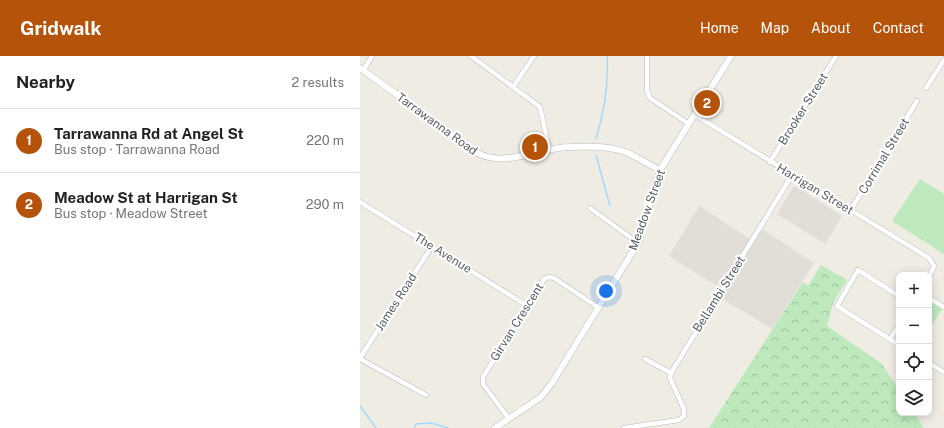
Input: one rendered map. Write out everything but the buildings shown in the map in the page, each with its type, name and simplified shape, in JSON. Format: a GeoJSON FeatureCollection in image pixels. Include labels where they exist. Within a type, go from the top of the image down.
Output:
{"type":"FeatureCollection","features":[{"type":"Feature","properties":{"kind":"main road","name":"Meadow Street"},"geometry":{"type":"LineString","coordinates":[[495,428],[541,397],[599,308],[638,243],[660,170],[731,56]]}},
{"type":"Feature","properties":{"kind":"main road","name":"Tarrawanna Road"},"geometry":{"type":"LineString","coordinates":[[362,70],[483,156],[502,159],[570,146],[626,152],[660,170]]}},
{"type":"Feature","properties":{"kind":"street"},"geometry":{"type":"LineString","coordinates":[[362,70],[372,56]]}},
{"type":"Feature","properties":{"kind":"street"},"geometry":{"type":"LineString","coordinates":[[471,56],[540,107],[549,149]]}},
{"type":"Feature","properties":{"kind":"street"},"geometry":{"type":"LineString","coordinates":[[514,87],[534,56]]}},
{"type":"Feature","properties":{"kind":"street"},"geometry":{"type":"LineString","coordinates":[[647,56],[648,96],[690,124]]}},
{"type":"Feature","properties":{"kind":"street","name":"Brooker Street"},"geometry":{"type":"LineString","coordinates":[[770,162],[836,56]]}},
{"type":"Feature","properties":{"kind":"street"},"geometry":{"type":"LineString","coordinates":[[926,88],[944,60]]}},
{"type":"Feature","properties":{"kind":"street","name":"Corrimal Street"},"geometry":{"type":"LineString","coordinates":[[850,211],[917,101]]}},
{"type":"Feature","properties":{"kind":"street","name":"Harrigan Street"},"geometry":{"type":"LineString","coordinates":[[695,115],[792,176],[929,258],[934,266],[931,272]]}},
{"type":"Feature","properties":{"kind":"street","name":"Bellambi Street"},"geometry":{"type":"LineString","coordinates":[[671,373],[792,176]]}},
{"type":"Feature","properties":{"kind":"street","name":"The Avenue"},"geometry":{"type":"LineString","coordinates":[[360,202],[526,305]]}},
{"type":"Feature","properties":{"kind":"street"},"geometry":{"type":"LineString","coordinates":[[590,208],[638,243]]}},
{"type":"Feature","properties":{"kind":"street","name":"James Road"},"geometry":{"type":"LineString","coordinates":[[426,395],[360,358],[432,246]]}},
{"type":"Feature","properties":{"kind":"street"},"geometry":{"type":"LineString","coordinates":[[896,294],[858,270],[837,306],[898,344]]}},
{"type":"Feature","properties":{"kind":"street","name":"Girvan Crescent"},"geometry":{"type":"LineString","coordinates":[[509,419],[483,384],[483,377],[526,305],[544,279],[549,277],[554,278],[599,308]]}},
{"type":"Feature","properties":{"kind":"street"},"geometry":{"type":"LineString","coordinates":[[932,300],[944,307]]}},
{"type":"Feature","properties":{"kind":"street"},"geometry":{"type":"LineString","coordinates":[[890,339],[896,330]]}},
{"type":"Feature","properties":{"kind":"street"},"geometry":{"type":"LineString","coordinates":[[624,428],[679,420],[684,416],[684,409],[670,378],[671,373],[645,359]]}},
{"type":"Feature","properties":{"kind":"street"},"geometry":{"type":"LineString","coordinates":[[932,365],[944,372]]}},
{"type":"Feature","properties":{"kind":"shaded area"},"geometry":{"type":"Polygon","coordinates":[[[793,187],[797,187],[842,216],[825,244],[777,214],[793,187]]]}},
{"type":"Feature","properties":{"kind":"shaded area"},"geometry":{"type":"Polygon","coordinates":[[[699,206],[752,240],[760,228],[814,263],[772,329],[718,296],[722,289],[669,256],[699,206]]]}},
{"type":"Feature","properties":{"kind":"green space"},"geometry":{"type":"Polygon","coordinates":[[[920,179],[944,194],[944,254],[892,221],[920,179]]]}},
{"type":"Feature","properties":{"kind":"green space"},"geometry":{"type":"Polygon","coordinates":[[[821,265],[847,280],[833,303],[827,326],[882,364],[896,385],[896,416],[916,416],[924,428],[709,428],[803,282],[808,286],[821,265]]]}},
{"type":"Feature","properties":{"kind":"green space"},"geometry":{"type":"Polygon","coordinates":[[[932,303],[942,309],[932,325],[932,303]]]}},
{"type":"Feature","properties":{"kind":"waterway"},"geometry":{"type":"LineString","coordinates":[[596,139],[605,98],[607,56]]}},
{"type":"Feature","properties":{"kind":"waterway"},"geometry":{"type":"LineString","coordinates":[[596,155],[610,206]]}},
{"type":"Feature","properties":{"kind":"waterway"},"geometry":{"type":"LineString","coordinates":[[360,406],[376,428]]}},
{"type":"Feature","properties":{"kind":"waterway"},"geometry":{"type":"LineString","coordinates":[[414,428],[416,424],[431,423],[448,428]]}},
{"type":"Feature","properties":{"kind":"place","name":"Meadow St at Harrigan St"},"geometry":{"type":"Point","coordinates":[707,103]}},
{"type":"Feature","properties":{"kind":"place","name":"Tarrawanna Rd at Angel St"},"geometry":{"type":"Point","coordinates":[535,147]}}]}
